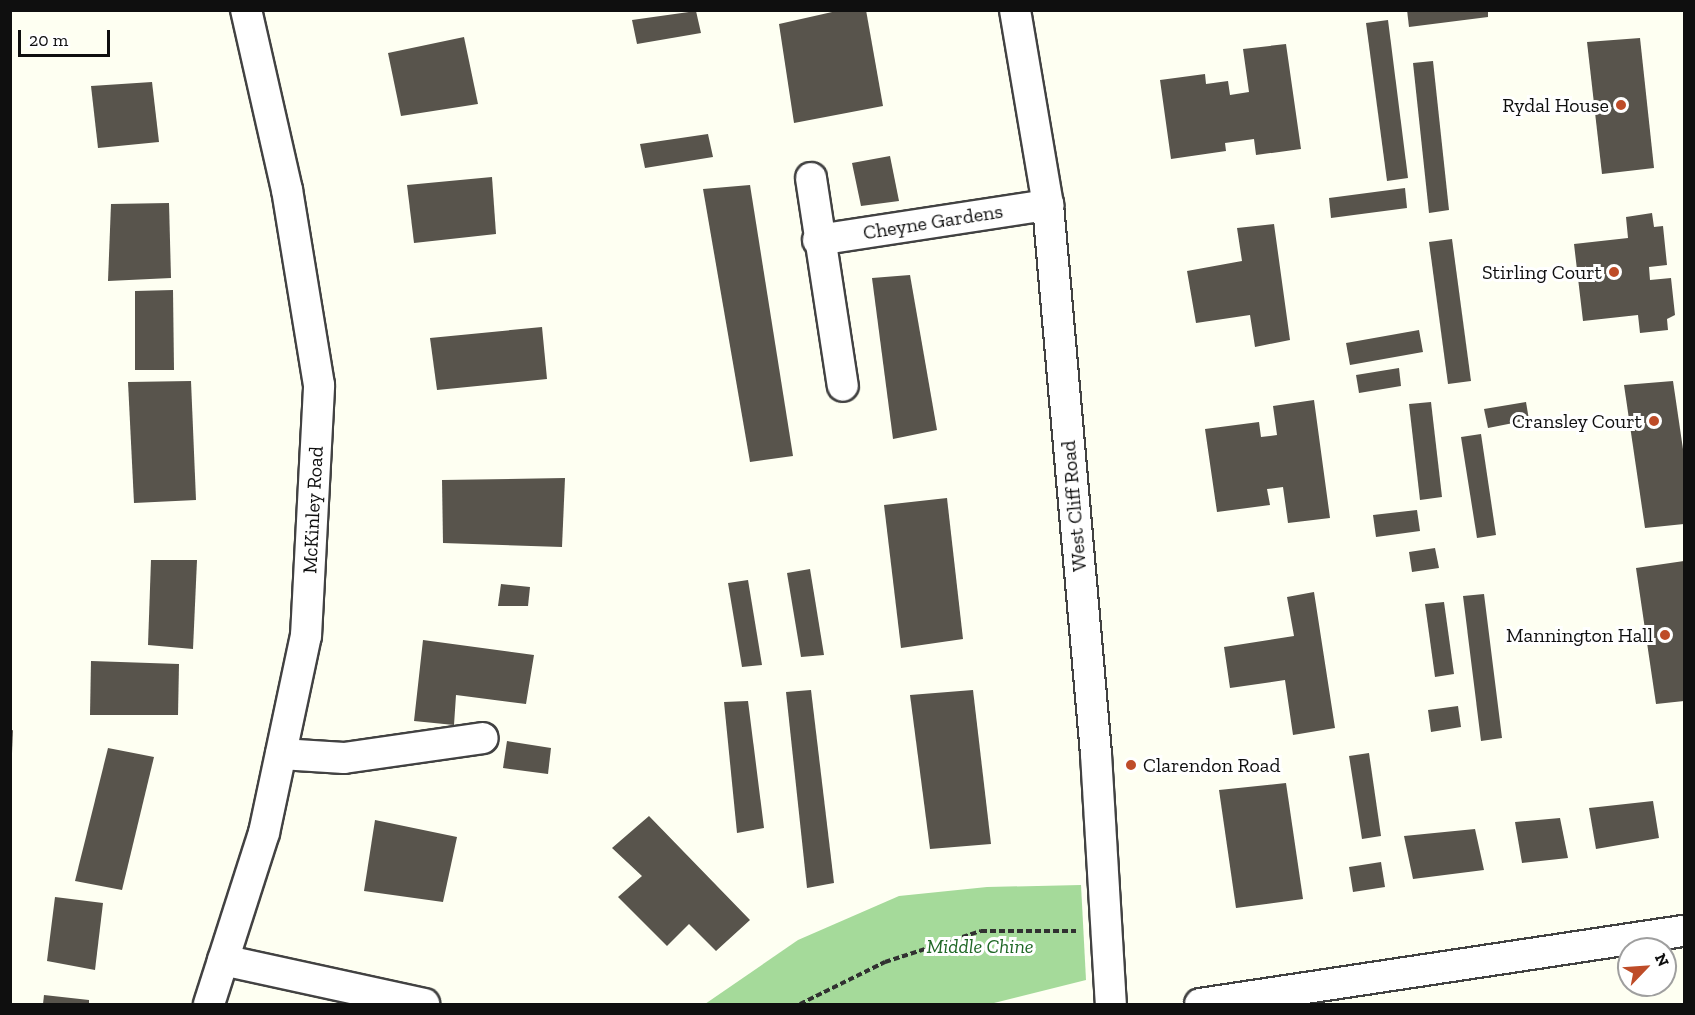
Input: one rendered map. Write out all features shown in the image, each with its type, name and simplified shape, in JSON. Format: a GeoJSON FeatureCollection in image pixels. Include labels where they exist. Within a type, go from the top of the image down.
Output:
{"type":"FeatureCollection","features":[{"type":"Feature","properties":{"kind":"street","name":"McKinley Road"},"geometry":{"type":"LineString","coordinates":[[209,1005],[264,833],[306,636],[319,385],[287,190],[246,10]]}},
{"type":"Feature","properties":{"kind":"street","name":"West Cliff Road"},"geometry":{"type":"LineString","coordinates":[[1015,10],[1048,205],[1096,754],[1112,1004]]}},
{"type":"Feature","properties":{"kind":"street"},"geometry":{"type":"LineString","coordinates":[[811,178],[818,240],[843,386]]}},
{"type":"Feature","properties":{"kind":"street","name":"Cheyne Gardens"},"geometry":{"type":"LineString","coordinates":[[818,240],[1048,205]]}},
{"type":"Feature","properties":{"kind":"street"},"geometry":{"type":"LineString","coordinates":[[281,754],[344,758],[483,738]]}},
{"type":"Feature","properties":{"kind":"street"},"geometry":{"type":"LineString","coordinates":[[1200,1005],[1684,931]]}},
{"type":"Feature","properties":{"kind":"street"},"geometry":{"type":"LineString","coordinates":[[223,960],[424,1005]]}},
{"type":"Feature","properties":{"kind":"path"},"geometry":{"type":"LineString","coordinates":[[800,1005],[885,962],[981,931],[1084,931]]}},
{"type":"Feature","properties":{"kind":"green space","name":"Middle Chine"},"geometry":{"type":"Polygon","coordinates":[[[1081,885],[1086,980],[990,1004],[705,1004],[798,940],[899,896],[987,887],[1081,885]]]}},
{"type":"Feature","properties":{"kind":"building"},"geometry":{"type":"Polygon","coordinates":[[[841,10],[866,10],[883,106],[794,123],[779,24],[841,10]]]}},
{"type":"Feature","properties":{"kind":"building"},"geometry":{"type":"Polygon","coordinates":[[[1407,10],[1488,10],[1488,17],[1409,27],[1407,10]]]}},
{"type":"Feature","properties":{"kind":"building"},"geometry":{"type":"Polygon","coordinates":[[[696,11],[701,33],[637,44],[632,20],[696,11]]]}},
{"type":"Feature","properties":{"kind":"building"},"geometry":{"type":"Polygon","coordinates":[[[1388,20],[1408,178],[1387,181],[1366,23],[1388,20]]]}},
{"type":"Feature","properties":{"kind":"building"},"geometry":{"type":"Polygon","coordinates":[[[464,37],[478,104],[401,116],[388,53],[464,37]]]}},
{"type":"Feature","properties":{"kind":"building","name":"Rydal House"},"geometry":{"type":"Polygon","coordinates":[[[1640,38],[1654,168],[1602,174],[1587,42],[1640,38]]]}},
{"type":"Feature","properties":{"kind":"building"},"geometry":{"type":"Polygon","coordinates":[[[1286,44],[1301,149],[1256,155],[1254,139],[1225,143],[1226,151],[1171,159],[1160,80],[1205,74],[1206,84],[1228,81],[1230,95],[1249,92],[1243,49],[1286,44]]]}},
{"type":"Feature","properties":{"kind":"building"},"geometry":{"type":"Polygon","coordinates":[[[1433,61],[1449,210],[1429,213],[1413,63],[1433,61]]]}},
{"type":"Feature","properties":{"kind":"building"},"geometry":{"type":"Polygon","coordinates":[[[152,82],[159,142],[98,148],[91,86],[152,82]]]}},
{"type":"Feature","properties":{"kind":"building"},"geometry":{"type":"Polygon","coordinates":[[[708,134],[713,157],[645,168],[640,144],[708,134]]]}},
{"type":"Feature","properties":{"kind":"building"},"geometry":{"type":"Polygon","coordinates":[[[890,156],[899,201],[861,206],[852,163],[890,156]]]}},
{"type":"Feature","properties":{"kind":"building"},"geometry":{"type":"Polygon","coordinates":[[[492,177],[496,234],[414,243],[407,185],[492,177]]]}},
{"type":"Feature","properties":{"kind":"building"},"geometry":{"type":"Polygon","coordinates":[[[750,185],[793,456],[750,462],[703,189],[750,185]]]}},
{"type":"Feature","properties":{"kind":"building"},"geometry":{"type":"Polygon","coordinates":[[[1405,188],[1407,208],[1331,218],[1329,198],[1405,188]]]}},
{"type":"Feature","properties":{"kind":"building"},"geometry":{"type":"Polygon","coordinates":[[[169,203],[171,278],[108,281],[111,204],[169,203]]]}},
{"type":"Feature","properties":{"kind":"building","name":"Stirling Court"},"geometry":{"type":"Polygon","coordinates":[[[1652,213],[1654,227],[1663,226],[1667,265],[1649,267],[1650,280],[1671,278],[1675,315],[1667,319],[1668,330],[1640,333],[1638,315],[1583,321],[1574,244],[1628,238],[1626,217],[1652,213]]]}},
{"type":"Feature","properties":{"kind":"building"},"geometry":{"type":"Polygon","coordinates":[[[1274,224],[1290,340],[1255,347],[1250,315],[1196,323],[1187,271],[1242,261],[1237,228],[1274,224]]]}},
{"type":"Feature","properties":{"kind":"building"},"geometry":{"type":"Polygon","coordinates":[[[1452,239],[1471,381],[1448,384],[1429,242],[1452,239]]]}},
{"type":"Feature","properties":{"kind":"building"},"geometry":{"type":"Polygon","coordinates":[[[910,275],[937,430],[893,439],[872,278],[910,275]]]}},
{"type":"Feature","properties":{"kind":"building"},"geometry":{"type":"Polygon","coordinates":[[[173,290],[174,370],[135,370],[135,291],[173,290]]]}},
{"type":"Feature","properties":{"kind":"building"},"geometry":{"type":"Polygon","coordinates":[[[542,327],[547,379],[437,390],[430,338],[542,327]]]}},
{"type":"Feature","properties":{"kind":"building"},"geometry":{"type":"Polygon","coordinates":[[[1419,330],[1423,352],[1350,365],[1346,343],[1419,330]]]}},
{"type":"Feature","properties":{"kind":"building"},"geometry":{"type":"Polygon","coordinates":[[[1399,368],[1401,386],[1359,393],[1356,375],[1399,368]]]}},
{"type":"Feature","properties":{"kind":"building"},"geometry":{"type":"Polygon","coordinates":[[[191,381],[196,500],[134,503],[128,382],[191,381]]]}},
{"type":"Feature","properties":{"kind":"building","name":"Cransley Court"},"geometry":{"type":"Polygon","coordinates":[[[1673,381],[1684,456],[1684,524],[1645,528],[1624,385],[1673,381]]]}},
{"type":"Feature","properties":{"kind":"building"},"geometry":{"type":"Polygon","coordinates":[[[1314,400],[1330,518],[1288,523],[1283,487],[1267,489],[1270,505],[1217,512],[1205,429],[1259,422],[1261,437],[1277,435],[1273,406],[1314,400]]]}},
{"type":"Feature","properties":{"kind":"building"},"geometry":{"type":"Polygon","coordinates":[[[1431,402],[1442,497],[1420,500],[1409,404],[1431,402]]]}},
{"type":"Feature","properties":{"kind":"building"},"geometry":{"type":"Polygon","coordinates":[[[1526,402],[1529,420],[1488,428],[1484,409],[1526,402]]]}},
{"type":"Feature","properties":{"kind":"building"},"geometry":{"type":"Polygon","coordinates":[[[1481,434],[1496,535],[1477,538],[1461,437],[1481,434]]]}},
{"type":"Feature","properties":{"kind":"building"},"geometry":{"type":"Polygon","coordinates":[[[565,478],[562,547],[443,543],[442,480],[565,478]]]}},
{"type":"Feature","properties":{"kind":"building"},"geometry":{"type":"Polygon","coordinates":[[[947,498],[963,639],[901,648],[884,505],[947,498]]]}},
{"type":"Feature","properties":{"kind":"building"},"geometry":{"type":"Polygon","coordinates":[[[1417,510],[1420,531],[1376,537],[1373,515],[1417,510]]]}},
{"type":"Feature","properties":{"kind":"building"},"geometry":{"type":"Polygon","coordinates":[[[1435,548],[1439,568],[1412,572],[1409,552],[1435,548]]]}},
{"type":"Feature","properties":{"kind":"building"},"geometry":{"type":"Polygon","coordinates":[[[151,560],[197,560],[193,649],[148,645],[151,560]]]}},
{"type":"Feature","properties":{"kind":"building","name":"Mannington Hall"},"geometry":{"type":"Polygon","coordinates":[[[1684,561],[1684,701],[1656,704],[1636,568],[1684,561]]]}},
{"type":"Feature","properties":{"kind":"building"},"geometry":{"type":"Polygon","coordinates":[[[810,569],[824,655],[801,657],[787,573],[810,569]]]}},
{"type":"Feature","properties":{"kind":"building"},"geometry":{"type":"Polygon","coordinates":[[[748,580],[762,665],[742,667],[728,583],[748,580]]]}},
{"type":"Feature","properties":{"kind":"building"},"geometry":{"type":"Polygon","coordinates":[[[501,584],[530,587],[528,606],[498,606],[501,584]]]}},
{"type":"Feature","properties":{"kind":"building"},"geometry":{"type":"Polygon","coordinates":[[[1314,592],[1335,728],[1293,735],[1285,680],[1230,688],[1224,647],[1294,636],[1287,597],[1314,592]]]}},
{"type":"Feature","properties":{"kind":"building"},"geometry":{"type":"Polygon","coordinates":[[[1484,594],[1502,738],[1481,741],[1463,596],[1484,594]]]}},
{"type":"Feature","properties":{"kind":"building"},"geometry":{"type":"Polygon","coordinates":[[[1444,602],[1454,674],[1435,677],[1425,604],[1444,602]]]}},
{"type":"Feature","properties":{"kind":"building"},"geometry":{"type":"Polygon","coordinates":[[[423,640],[534,655],[526,704],[456,695],[454,725],[414,721],[423,640]]]}},
{"type":"Feature","properties":{"kind":"building"},"geometry":{"type":"Polygon","coordinates":[[[91,661],[179,664],[178,715],[90,715],[91,661]]]}},
{"type":"Feature","properties":{"kind":"building"},"geometry":{"type":"Polygon","coordinates":[[[811,690],[834,883],[807,888],[786,692],[811,690]]]}},
{"type":"Feature","properties":{"kind":"building"},"geometry":{"type":"Polygon","coordinates":[[[973,690],[991,844],[930,849],[910,695],[973,690]]]}},
{"type":"Feature","properties":{"kind":"building"},"geometry":{"type":"Polygon","coordinates":[[[748,701],[764,828],[737,833],[724,702],[748,701]]]}},
{"type":"Feature","properties":{"kind":"building"},"geometry":{"type":"Polygon","coordinates":[[[1458,706],[1461,727],[1431,732],[1428,710],[1458,706]]]}},
{"type":"Feature","properties":{"kind":"building"},"geometry":{"type":"Polygon","coordinates":[[[13,730],[12,753],[10,753],[10,731],[13,730]]]}},
{"type":"Feature","properties":{"kind":"building"},"geometry":{"type":"Polygon","coordinates":[[[507,741],[551,748],[548,774],[503,768],[507,741]]]}},
{"type":"Feature","properties":{"kind":"building"},"geometry":{"type":"Polygon","coordinates":[[[108,748],[154,757],[122,890],[75,881],[108,748]]]}},
{"type":"Feature","properties":{"kind":"building"},"geometry":{"type":"Polygon","coordinates":[[[1369,753],[1381,836],[1362,839],[1349,756],[1369,753]]]}},
{"type":"Feature","properties":{"kind":"building"},"geometry":{"type":"Polygon","coordinates":[[[1286,783],[1303,899],[1236,908],[1219,790],[1286,783]]]}},
{"type":"Feature","properties":{"kind":"building"},"geometry":{"type":"Polygon","coordinates":[[[1653,801],[1659,838],[1596,849],[1589,808],[1653,801]]]}},
{"type":"Feature","properties":{"kind":"building"},"geometry":{"type":"Polygon","coordinates":[[[649,816],[750,920],[716,951],[689,924],[667,946],[618,897],[642,876],[612,848],[649,816]]]}},
{"type":"Feature","properties":{"kind":"building"},"geometry":{"type":"Polygon","coordinates":[[[1560,818],[1568,858],[1522,863],[1515,822],[1560,818]]]}},
{"type":"Feature","properties":{"kind":"building"},"geometry":{"type":"Polygon","coordinates":[[[375,820],[457,837],[443,902],[364,891],[375,820]]]}},
{"type":"Feature","properties":{"kind":"building"},"geometry":{"type":"Polygon","coordinates":[[[1475,829],[1484,870],[1413,879],[1404,836],[1475,829]]]}},
{"type":"Feature","properties":{"kind":"building"},"geometry":{"type":"Polygon","coordinates":[[[1381,862],[1385,887],[1353,892],[1349,867],[1381,862]]]}},
{"type":"Feature","properties":{"kind":"building"},"geometry":{"type":"Polygon","coordinates":[[[55,897],[103,903],[95,970],[47,961],[55,897]]]}},
{"type":"Feature","properties":{"kind":"building"},"geometry":{"type":"Polygon","coordinates":[[[44,995],[89,1000],[89,1004],[43,1004],[44,995]]]}},
{"type":"Feature","properties":{"kind":"place","name":"Rydal House"},"geometry":{"type":"Point","coordinates":[1621,105]}},
{"type":"Feature","properties":{"kind":"place","name":"Stirling Court"},"geometry":{"type":"Point","coordinates":[1614,272]}},
{"type":"Feature","properties":{"kind":"place","name":"Cransley Court"},"geometry":{"type":"Point","coordinates":[1654,421]}},
{"type":"Feature","properties":{"kind":"place","name":"Mannington Hall"},"geometry":{"type":"Point","coordinates":[1665,635]}},
{"type":"Feature","properties":{"kind":"place","name":"Clarendon Road"},"geometry":{"type":"Point","coordinates":[1131,765]}}]}
